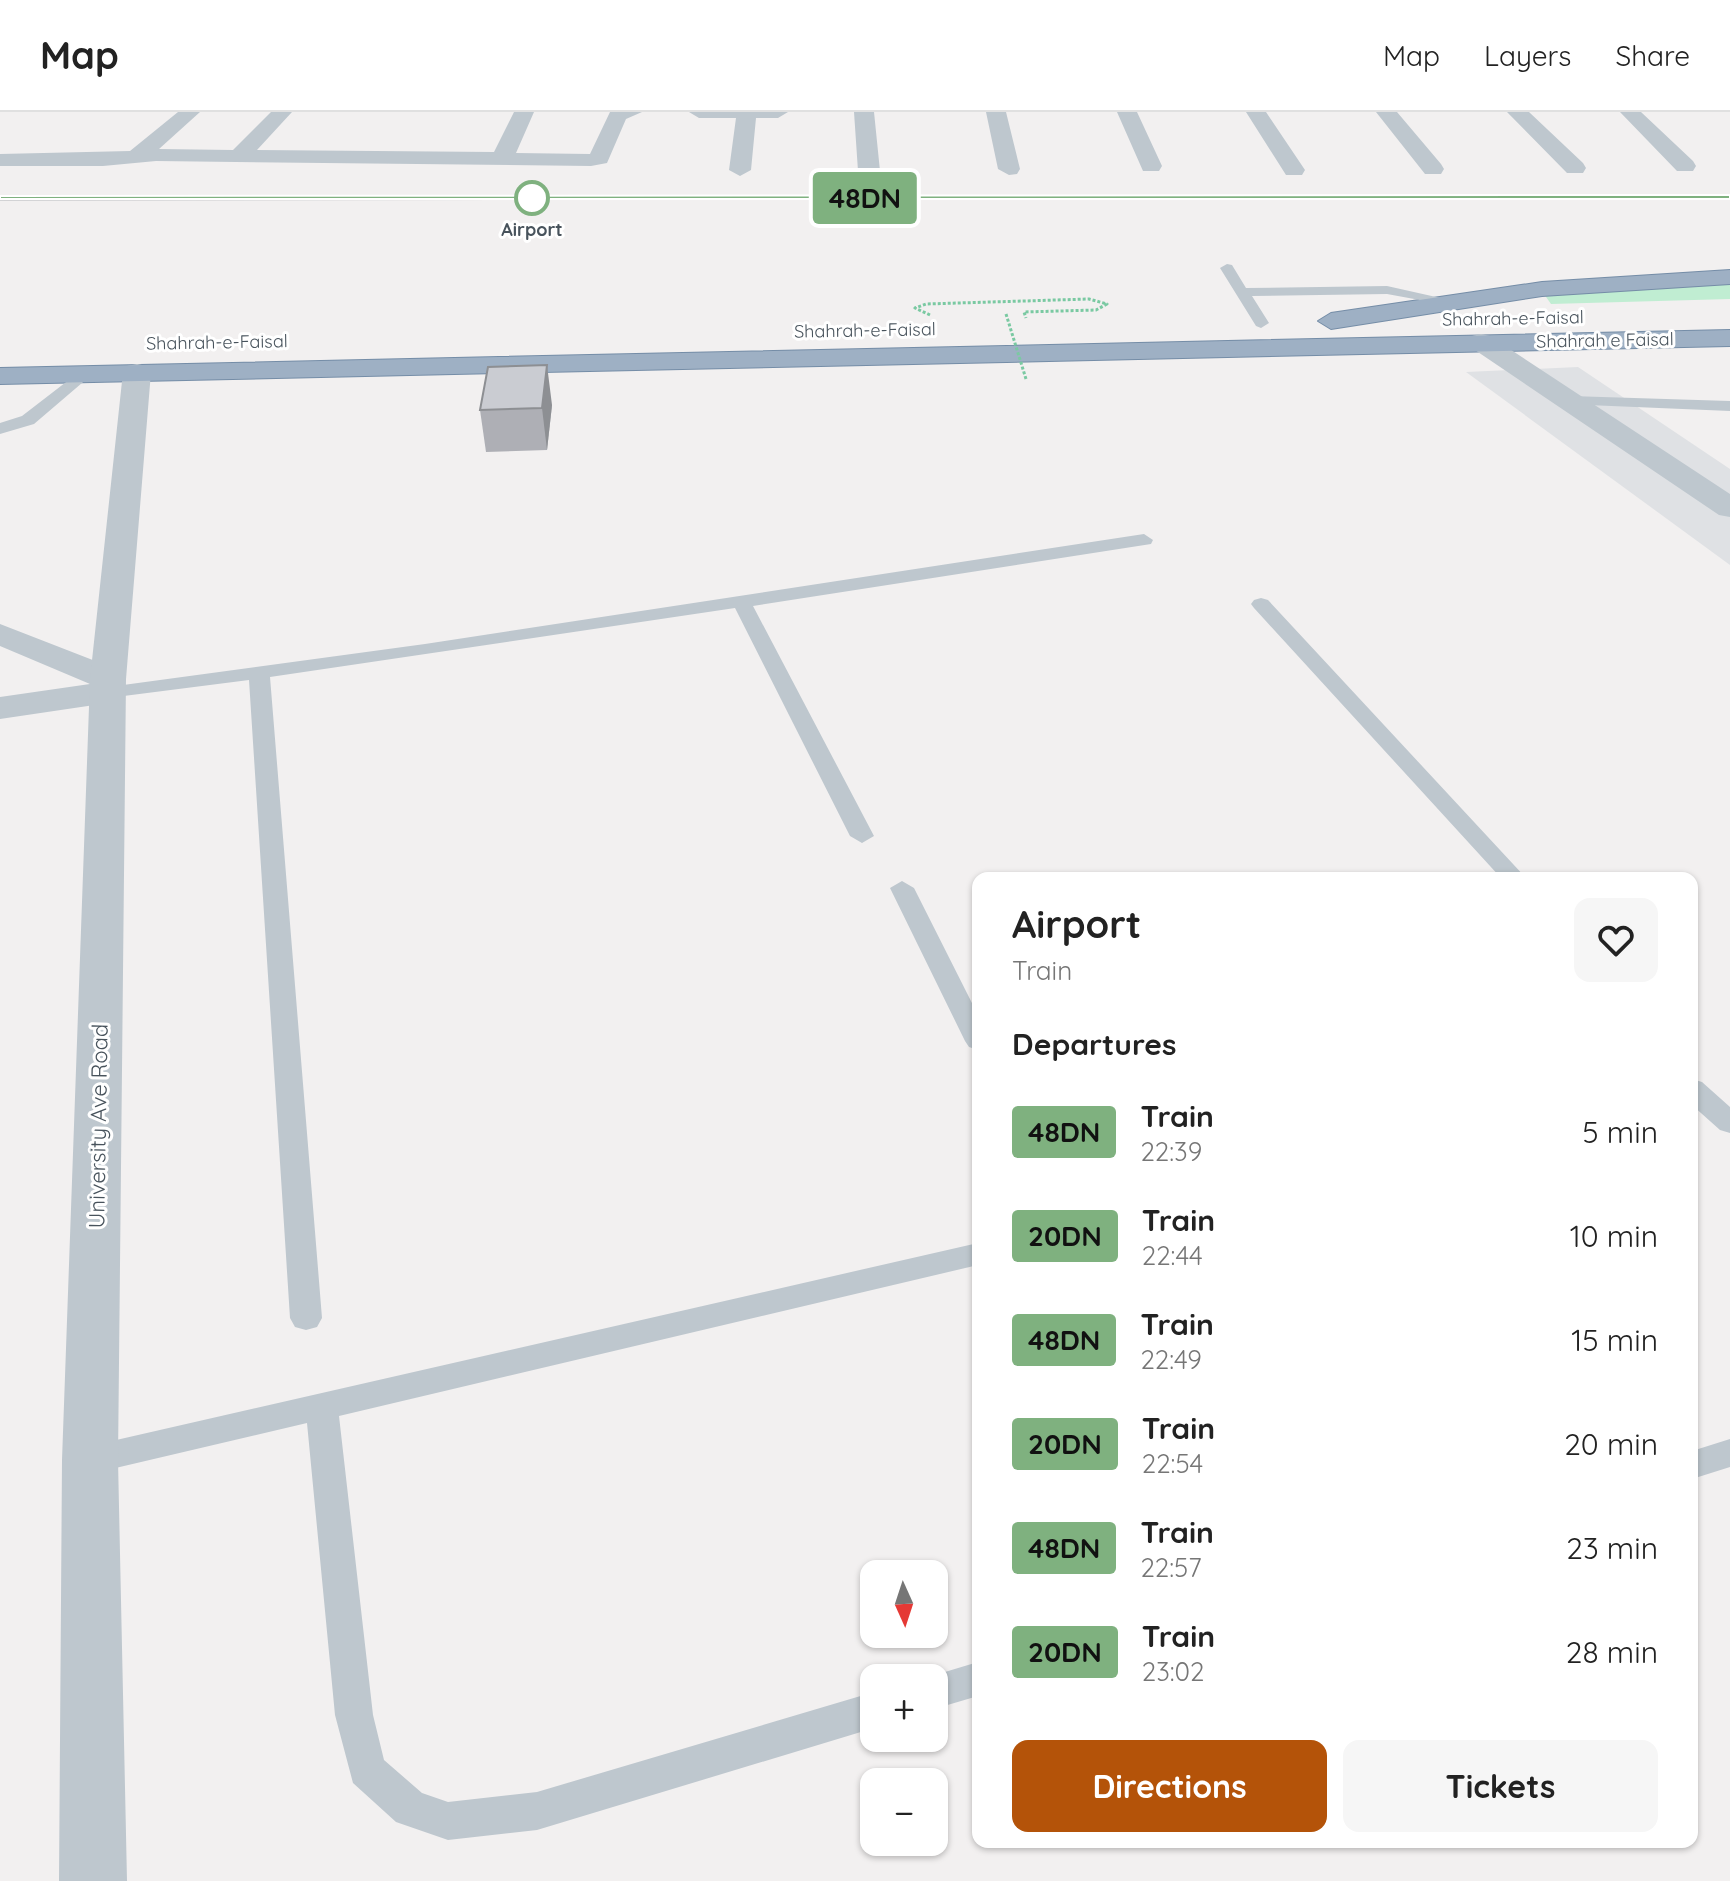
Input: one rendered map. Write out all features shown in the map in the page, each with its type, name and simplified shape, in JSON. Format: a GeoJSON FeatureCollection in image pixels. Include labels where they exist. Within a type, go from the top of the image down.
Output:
{"type":"FeatureCollection","features":[{"type":"Feature","properties":{"kind":"highway"},"geometry":{"type":"LineString","coordinates":[[1331,321],[1542,289],[1730,277]]}},
{"type":"Feature","properties":{"kind":"highway","name":"Shahrah-e-Faisal"},"geometry":{"type":"LineString","coordinates":[[1230,323],[1730,313]]}},
{"type":"Feature","properties":{"kind":"highway","name":"Shahrah e Faisal"},"geometry":{"type":"LineString","coordinates":[[1481,342],[1730,338]]}},
{"type":"Feature","properties":{"kind":"highway","name":"Shahrah-e-Faisal"},"geometry":{"type":"LineString","coordinates":[[0,376],[1481,342]]}},
{"type":"Feature","properties":{"kind":"street"},"geometry":{"type":"LineString","coordinates":[[137,156],[190,112]]}},
{"type":"Feature","properties":{"kind":"street"},"geometry":{"type":"LineString","coordinates":[[239,156],[282,112]]}},
{"type":"Feature","properties":{"kind":"street"},"geometry":{"type":"LineString","coordinates":[[502,159],[524,112]]}},
{"type":"Feature","properties":{"kind":"street"},"geometry":{"type":"LineString","coordinates":[[0,160],[103,160],[137,156],[596,159],[618,115],[627,112]]}},
{"type":"Feature","properties":{"kind":"street"},"geometry":{"type":"LineString","coordinates":[[699,112],[778,112]]}},
{"type":"Feature","properties":{"kind":"street"},"geometry":{"type":"LineString","coordinates":[[740,170],[747,112]]}},
{"type":"Feature","properties":{"kind":"street"},"geometry":{"type":"LineString","coordinates":[[864,112],[869,171]]}},
{"type":"Feature","properties":{"kind":"street"},"geometry":{"type":"LineString","coordinates":[[996,112],[1009,169]]}},
{"type":"Feature","properties":{"kind":"street"},"geometry":{"type":"LineString","coordinates":[[1127,112],[1151,166]]}},
{"type":"Feature","properties":{"kind":"street"},"geometry":{"type":"LineString","coordinates":[[1256,112],[1294,170]]}},
{"type":"Feature","properties":{"kind":"street"},"geometry":{"type":"LineString","coordinates":[[1386,112],[1433,169]]}},
{"type":"Feature","properties":{"kind":"street"},"geometry":{"type":"LineString","coordinates":[[1517,112],[1575,168]]}},
{"type":"Feature","properties":{"kind":"street"},"geometry":{"type":"LineString","coordinates":[[1630,112],[1685,166]]}},
{"type":"Feature","properties":{"kind":"street"},"geometry":{"type":"LineString","coordinates":[[1481,342],[1730,508]]}},
{"type":"Feature","properties":{"kind":"street","name":"University Ave Road"},"geometry":{"type":"LineString","coordinates":[[93,1881],[90,1460],[108,686],[137,372]]}},
{"type":"Feature","properties":{"kind":"street"},"geometry":{"type":"LineString","coordinates":[[0,634],[108,686]]}},
{"type":"Feature","properties":{"kind":"street"},"geometry":{"type":"LineString","coordinates":[[0,708],[108,686]]}},
{"type":"Feature","properties":{"kind":"lane"},"geometry":{"type":"LineString","coordinates":[[1227,268],[1261,323]]}},
{"type":"Feature","properties":{"kind":"lane"},"geometry":{"type":"LineString","coordinates":[[1242,292],[1387,290],[1447,301]]}},
{"type":"Feature","properties":{"kind":"lane"},"geometry":{"type":"LineString","coordinates":[[0,429],[28,420],[83,374]]}},
{"type":"Feature","properties":{"kind":"lane"},"geometry":{"type":"LineString","coordinates":[[1570,401],[1730,406]]}},
{"type":"Feature","properties":{"kind":"lane"},"geometry":{"type":"LineString","coordinates":[[108,686],[259,672],[742,603],[1144,540]]}},
{"type":"Feature","properties":{"kind":"lane"},"geometry":{"type":"LineString","coordinates":[[742,603],[862,836]]}},
{"type":"Feature","properties":{"kind":"lane"},"geometry":{"type":"LineString","coordinates":[[1261,604],[1508,872]]}},
{"type":"Feature","properties":{"kind":"lane"},"geometry":{"type":"LineString","coordinates":[[259,672],[306,1318]]}},
{"type":"Feature","properties":{"kind":"lane"},"geometry":{"type":"LineString","coordinates":[[902,888],[972,1029]]}},
{"type":"Feature","properties":{"kind":"lane"},"geometry":{"type":"LineString","coordinates":[[1698,1094],[1730,1123]]}},
{"type":"Feature","properties":{"kind":"lane"},"geometry":{"type":"LineString","coordinates":[[90,1460],[972,1255]]}},
{"type":"Feature","properties":{"kind":"lane"},"geometry":{"type":"LineString","coordinates":[[322,1406],[354,1715],[367,1770],[410,1808],[448,1821],[537,1811],[860,1714]]}},
{"type":"Feature","properties":{"kind":"lane"},"geometry":{"type":"LineString","coordinates":[[1698,1463],[1730,1453]]}},
{"type":"Feature","properties":{"kind":"lane"},"geometry":{"type":"LineString","coordinates":[[948,1688],[972,1681]]}},
{"type":"Feature","properties":{"kind":"path"},"geometry":{"type":"LineString","coordinates":[[944,315],[915,310],[926,304],[1089,299],[1107,304],[1106,308],[1096,310],[1024,312],[1029,327]]}},
{"type":"Feature","properties":{"kind":"path"},"geometry":{"type":"LineString","coordinates":[[1006,314],[1026,379]]}},
{"type":"Feature","properties":{"kind":"shaded area"},"geometry":{"type":"Polygon","coordinates":[[[1578,367],[1730,469],[1730,565],[1466,372],[1578,367]]]}},
{"type":"Feature","properties":{"kind":"green space"},"geometry":{"type":"Polygon","coordinates":[[[1730,284],[1730,299],[1551,304],[1544,294],[1730,284]]]}},
{"type":"Feature","properties":{"kind":"building"},"geometry":{"type":"Polygon","coordinates":[[[547,365],[542,408],[480,410],[488,367],[547,365]]]}},
{"type":"Feature","properties":{"kind":"railway"},"geometry":{"type":"LineString","coordinates":[[0,199],[1730,197]]}},
{"type":"Feature","properties":{"kind":"train","name":"48DN"},"geometry":{"type":"LineString","coordinates":[[0,199],[1730,197]]}},
{"type":"Feature","properties":{"kind":"place","name":"Airport"},"geometry":{"type":"Point","coordinates":[532,198]}}]}
